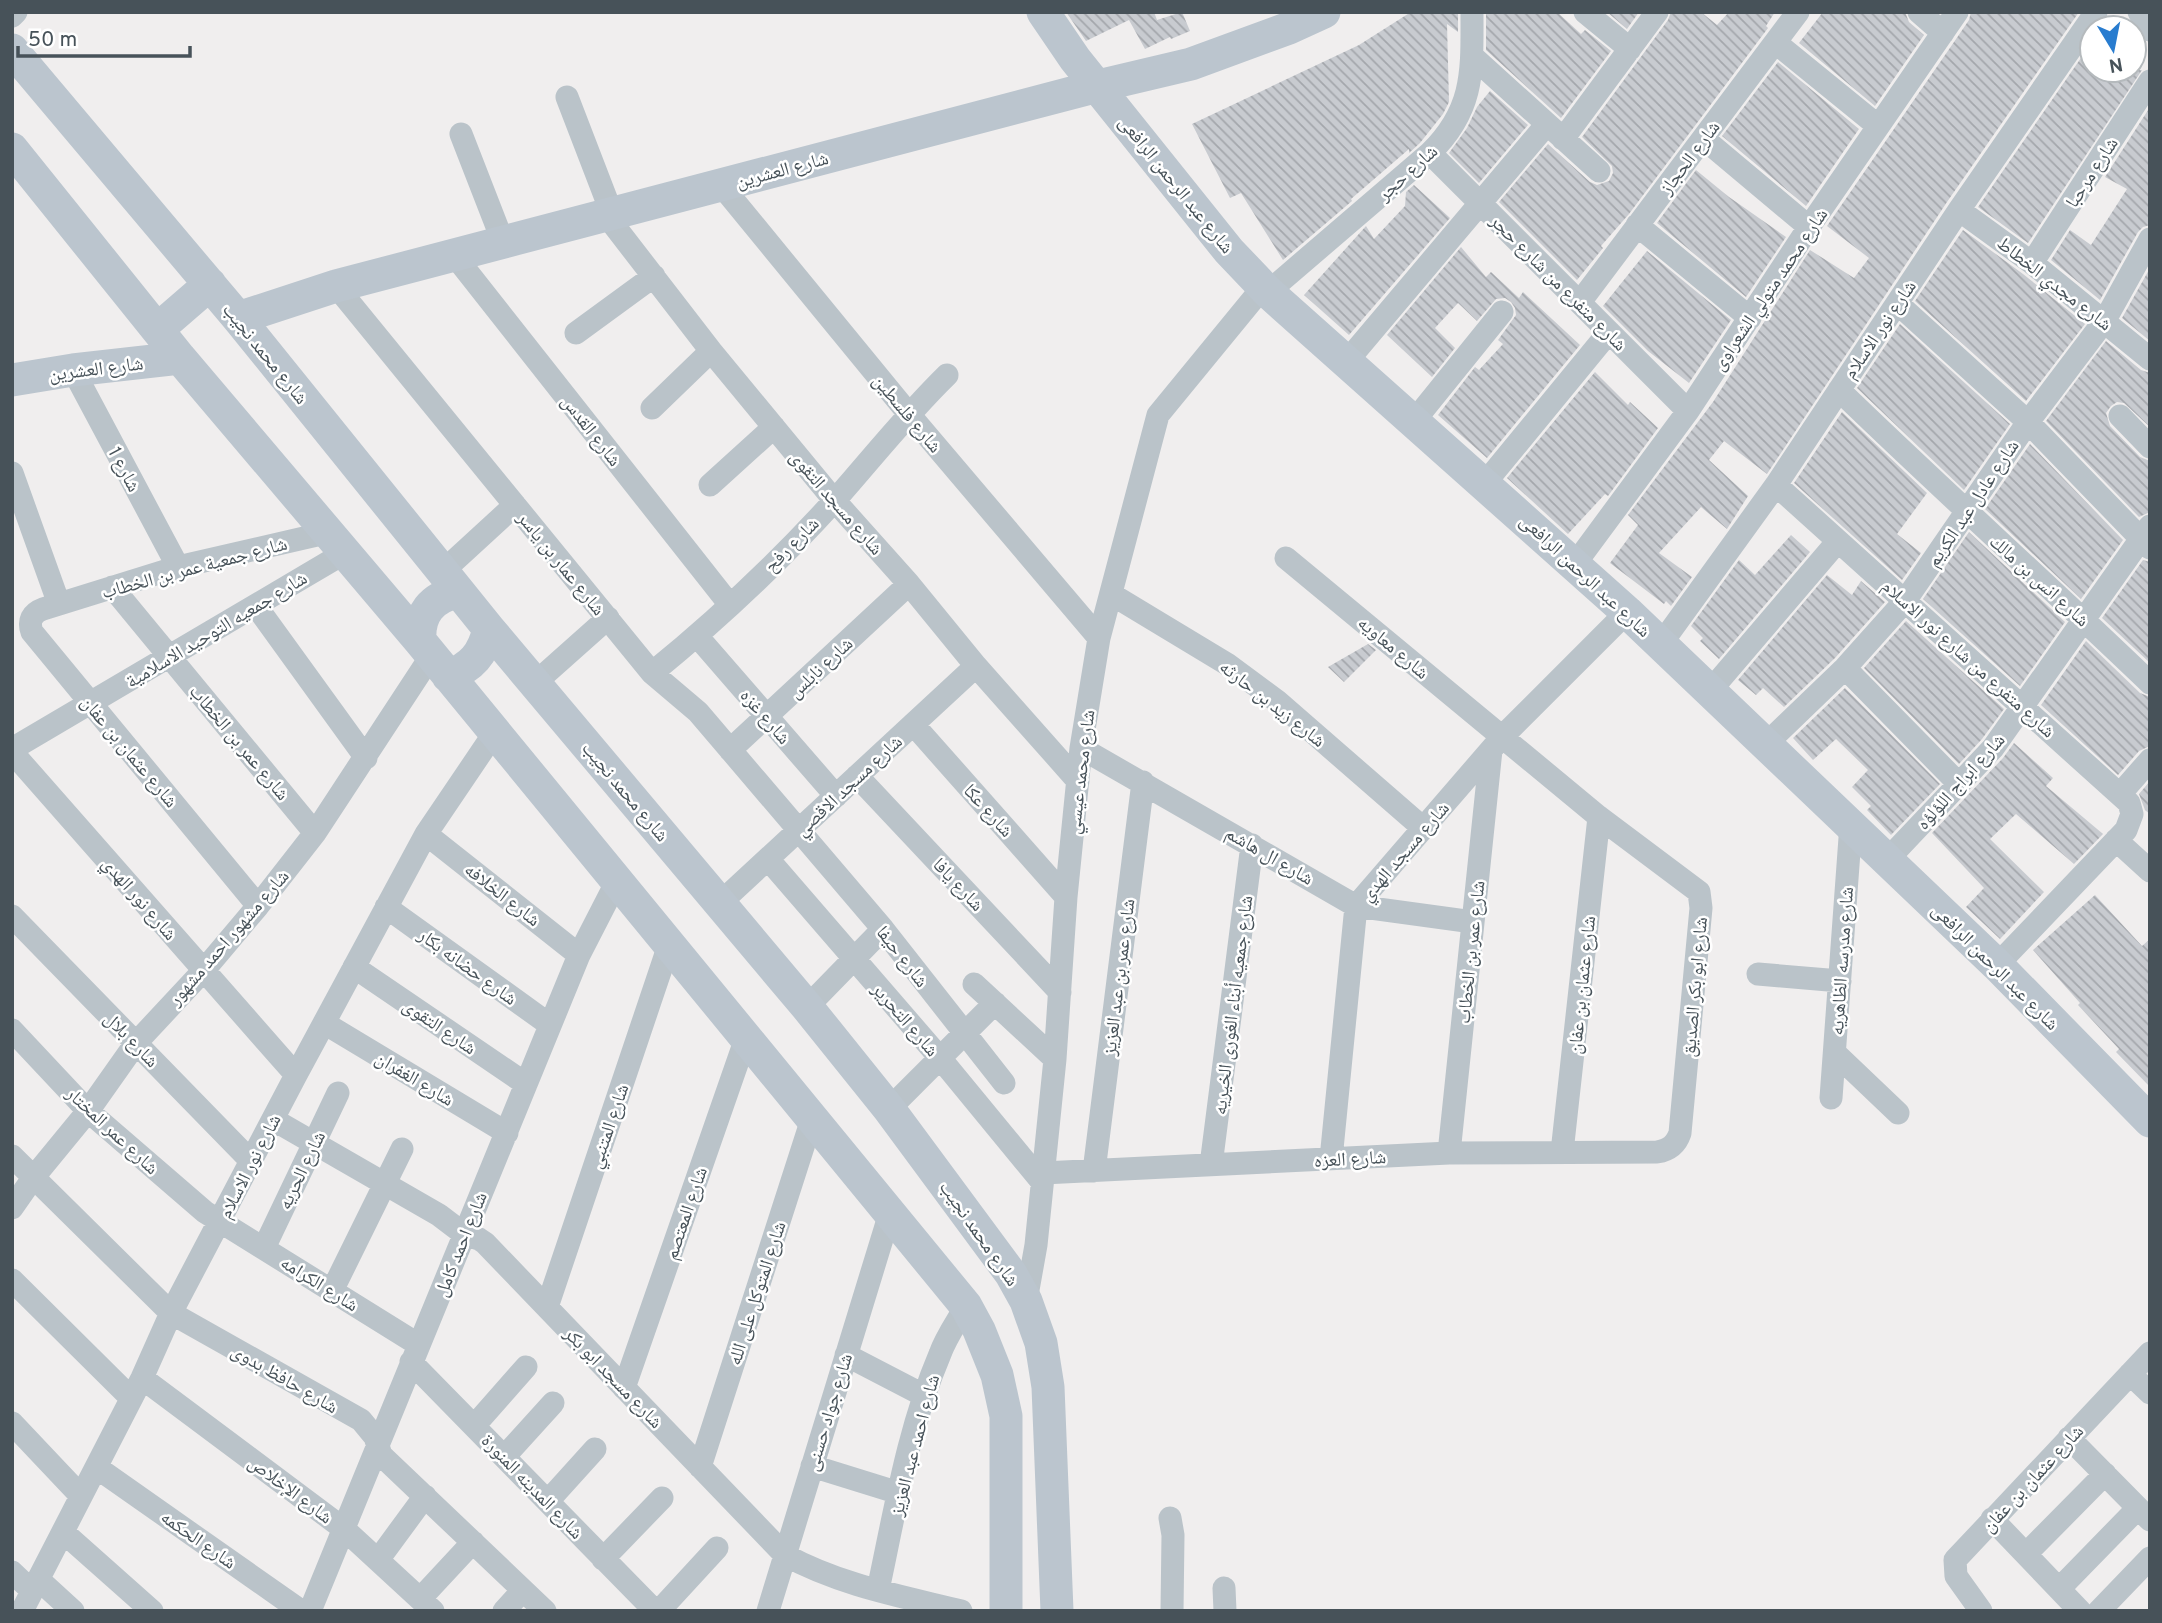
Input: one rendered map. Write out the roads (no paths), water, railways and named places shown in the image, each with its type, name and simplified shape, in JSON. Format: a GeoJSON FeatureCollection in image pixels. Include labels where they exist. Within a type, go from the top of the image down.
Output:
{"type":"FeatureCollection","features":[{"type":"Feature","properties":{"kind":"main road","name":"شارع عبد الرحمن الرافعى"},"geometry":{"type":"LineString","coordinates":[[1043,12],[1075,59],[1229,251],[1266,290],[1627,611],[1997,965],[2150,1121]]}},
{"type":"Feature","properties":{"kind":"main road","name":"شارع العشرين"},"geometry":{"type":"LineString","coordinates":[[238,318],[336,286],[1191,64],[1277,33],[1324,12]]}},
{"type":"Feature","properties":{"kind":"main road","name":"شارع محمد نجيب"},"geometry":{"type":"LineString","coordinates":[[12,50],[210,284],[489,629],[807,1007],[889,1109],[1011,1274],[1026,1301],[1041,1343],[1048,1387],[1057,1603]]}},
{"type":"Feature","properties":{"kind":"main road"},"geometry":{"type":"LineString","coordinates":[[12,149],[180,358],[338,542],[966,1306],[979,1330],[997,1376],[1006,1416],[1006,1601],[1057,1603]]}},
{"type":"Feature","properties":{"kind":"main road"},"geometry":{"type":"LineString","coordinates":[[158,329],[210,284]]}},
{"type":"Feature","properties":{"kind":"main road","name":"شارع العشرين"},"geometry":{"type":"LineString","coordinates":[[12,380],[180,358]]}},
{"type":"Feature","properties":{"kind":"main road"},"geometry":{"type":"LineString","coordinates":[[450,582],[447,594],[428,607],[419,629],[433,658],[463,670],[476,660],[485,646],[489,629]]}},
{"type":"Feature","properties":{"kind":"street","name":"شارع حجر"},"geometry":{"type":"LineString","coordinates":[[1266,290],[1430,153],[1451,130],[1470,87],[1472,12]]}},
{"type":"Feature","properties":{"kind":"street"},"geometry":{"type":"LineString","coordinates":[[1585,12],[1630,50]]}},
{"type":"Feature","properties":{"kind":"street"},"geometry":{"type":"LineString","coordinates":[[1347,361],[1480,203],[1555,132],[1630,50],[1657,12]]}},
{"type":"Feature","properties":{"kind":"street","name":"شارع الحجاز"},"geometry":{"type":"LineString","coordinates":[[1580,302],[1798,12]]}},
{"type":"Feature","properties":{"kind":"street"},"geometry":{"type":"LineString","coordinates":[[1919,12],[1943,33]]}},
{"type":"Feature","properties":{"kind":"street","name":"شارع محمد متولي الشعراوى"},"geometry":{"type":"LineString","coordinates":[[1575,564],[1688,411],[1809,227],[1957,12]]}},
{"type":"Feature","properties":{"kind":"street","name":"شارع نور الاسلام"},"geometry":{"type":"LineString","coordinates":[[1661,644],[1776,485],[1896,303],[2096,12]]}},
{"type":"Feature","properties":{"kind":"street"},"geometry":{"type":"LineString","coordinates":[[2138,12],[2150,30]]}},
{"type":"Feature","properties":{"kind":"street"},"geometry":{"type":"LineString","coordinates":[[1776,43],[1878,126]]}},
{"type":"Feature","properties":{"kind":"street"},"geometry":{"type":"LineString","coordinates":[[1472,56],[1599,172]]}},
{"type":"Feature","properties":{"kind":"street","name":"شارع مرحبا"},"geometry":{"type":"LineString","coordinates":[[2032,263],[2150,81]]}},
{"type":"Feature","properties":{"kind":"street","name":"شارع مسجد التقوى"},"geometry":{"type":"LineString","coordinates":[[568,97],[609,214],[654,276],[711,351],[834,500],[1078,781]]}},
{"type":"Feature","properties":{"kind":"street"},"geometry":{"type":"LineString","coordinates":[[461,134],[503,242]]}},
{"type":"Feature","properties":{"kind":"street"},"geometry":{"type":"LineString","coordinates":[[1704,139],[1809,227]]}},
{"type":"Feature","properties":{"kind":"street","name":"شارع متفرع من شارع حجر"},"geometry":{"type":"LineString","coordinates":[[1430,153],[1688,411]]}},
{"type":"Feature","properties":{"kind":"street","name":"شارع فلسطين"},"geometry":{"type":"LineString","coordinates":[[721,185],[908,413],[1099,638]]}},
{"type":"Feature","properties":{"kind":"street","name":"شارع مجدي الخطاط"},"geometry":{"type":"LineString","coordinates":[[1959,210],[2032,263],[2150,359]]}},
{"type":"Feature","properties":{"kind":"street"},"geometry":{"type":"LineString","coordinates":[[1637,225],[1750,318]]}},
{"type":"Feature","properties":{"kind":"street","name":"شارع عادل عبد الكريم"},"geometry":{"type":"LineString","coordinates":[[1766,744],[1845,667],[1905,601],[2028,422],[2105,320],[2150,239]]}},
{"type":"Feature","properties":{"kind":"street","name":"شارع القدس"},"geometry":{"type":"LineString","coordinates":[[454,255],[730,605]]}},
{"type":"Feature","properties":{"kind":"street"},"geometry":{"type":"LineString","coordinates":[[576,332],[654,276]]}},
{"type":"Feature","properties":{"kind":"street","name":"شارع عمار بن ياسر"},"geometry":{"type":"LineString","coordinates":[[336,286],[652,673],[698,712],[799,830]]}},
{"type":"Feature","properties":{"kind":"street","name":"شارع محمد عيسي"},"geometry":{"type":"LineString","coordinates":[[1026,1301],[1036,1245],[1055,1059],[1066,897],[1081,747],[1099,638],[1158,415],[1266,290]]}},
{"type":"Feature","properties":{"kind":"street"},"geometry":{"type":"LineString","coordinates":[[1896,303],[2028,422],[2146,538]]}},
{"type":"Feature","properties":{"kind":"street"},"geometry":{"type":"LineString","coordinates":[[1414,421],[1502,312]]}},
{"type":"Feature","properties":{"kind":"street"},"geometry":{"type":"LineString","coordinates":[[1485,484],[1609,332]]}},
{"type":"Feature","properties":{"kind":"street"},"geometry":{"type":"LineString","coordinates":[[652,408],[711,351]]}},
{"type":"Feature","properties":{"kind":"street","name":"شارع 1"},"geometry":{"type":"LineString","coordinates":[[73,370],[178,567]]}},
{"type":"Feature","properties":{"kind":"street","name":"شارع رفح"},"geometry":{"type":"LineString","coordinates":[[652,673],[730,605],[834,500],[908,413],[947,375]]}},
{"type":"Feature","properties":{"kind":"street","name":"شارع انس بن مالك"},"geometry":{"type":"LineString","coordinates":[[1839,390],[2150,683]]}},
{"type":"Feature","properties":{"kind":"street"},"geometry":{"type":"LineString","coordinates":[[2120,416],[2150,447]]}},
{"type":"Feature","properties":{"kind":"street"},"geometry":{"type":"LineString","coordinates":[[710,485],[774,427]]}},
{"type":"Feature","properties":{"kind":"street"},"geometry":{"type":"LineString","coordinates":[[12,473],[59,604]]}},
{"type":"Feature","properties":{"kind":"street","name":"شارع متفرع من شارع نور الاسلام"},"geometry":{"type":"LineString","coordinates":[[1776,485],[2122,793]]}},
{"type":"Feature","properties":{"kind":"street"},"geometry":{"type":"LineString","coordinates":[[450,582],[515,505]]}},
{"type":"Feature","properties":{"kind":"street","name":"شارع ابراج اللؤلؤه"},"geometry":{"type":"LineString","coordinates":[[1887,860],[1993,748],[2146,538]]}},
{"type":"Feature","properties":{"kind":"street"},"geometry":{"type":"LineString","coordinates":[[1710,691],[1838,541]]}},
{"type":"Feature","properties":{"kind":"street","name":"شارع جمعية عمر بن الخطاب"},"geometry":{"type":"LineString","coordinates":[[59,604],[178,567],[338,542]]}},
{"type":"Feature","properties":{"kind":"street","name":"شارع جمعيه التوحيد الاسلامية"},"geometry":{"type":"LineString","coordinates":[[12,750],[256,606],[338,542]]}},
{"type":"Feature","properties":{"kind":"street","name":"شارع معاويه"},"geometry":{"type":"LineString","coordinates":[[1286,558],[1496,743]]}},
{"type":"Feature","properties":{"kind":"street","name":"شارع نابلس"},"geometry":{"type":"LineString","coordinates":[[730,750],[909,584]]}},
{"type":"Feature","properties":{"kind":"street","name":"شارع عمر بن الخطاب"},"geometry":{"type":"LineString","coordinates":[[112,587],[316,833]]}},
{"type":"Feature","properties":{"kind":"street","name":"شارع زيد بن حارثه"},"geometry":{"type":"LineString","coordinates":[[1111,594],[1227,664],[1277,701],[1423,828]]}},
{"type":"Feature","properties":{"kind":"street","name":"شارع عثمان بن عفان"},"geometry":{"type":"LineString","coordinates":[[59,604],[34,614],[30,628],[258,906]]}},
{"type":"Feature","properties":{"kind":"street"},"geometry":{"type":"LineString","coordinates":[[256,606],[366,758]]}},
{"type":"Feature","properties":{"kind":"street","name":"شارع مسجد الهدي"},"geometry":{"type":"LineString","coordinates":[[1331,1159],[1356,906],[1496,743],[1627,611]]}},
{"type":"Feature","properties":{"kind":"street"},"geometry":{"type":"LineString","coordinates":[[535,683],[608,618]]}},
{"type":"Feature","properties":{"kind":"street","name":"شارع غزه"},"geometry":{"type":"LineString","coordinates":[[697,636],[836,796]]}},
{"type":"Feature","properties":{"kind":"street","name":"شارع مشهور احمد مشهور"},"geometry":{"type":"LineString","coordinates":[[12,1208],[88,1111],[136,1043],[204,970],[316,833],[433,658]]}},
{"type":"Feature","properties":{"kind":"street","name":"شارع مسجد الاقصي"},"geometry":{"type":"LineString","coordinates":[[720,903],[976,666]]}},
{"type":"Feature","properties":{"kind":"street"},"geometry":{"type":"LineString","coordinates":[[1845,667],[1959,784]]}},
{"type":"Feature","properties":{"kind":"street","name":"شارع عكا"},"geometry":{"type":"LineString","coordinates":[[913,724],[1066,897]]}},
{"type":"Feature","properties":{"kind":"street","name":"شارع نور الاسلام"},"geometry":{"type":"LineString","coordinates":[[31,1594],[137,1388],[171,1313],[386,907],[426,834],[495,732]]}},
{"type":"Feature","properties":{"kind":"street","name":"شارع ابو بكر الصديق"},"geometry":{"type":"LineString","coordinates":[[1496,743],[1699,892],[1701,900],[1680,1133],[1672,1147],[1657,1152]]}},
{"type":"Feature","properties":{"kind":"street","name":"شارع عمر بن الخطاب"},"geometry":{"type":"LineString","coordinates":[[1449,1153],[1473,922],[1496,743]]}},
{"type":"Feature","properties":{"kind":"street","name":"شارع ال هاشم"},"geometry":{"type":"LineString","coordinates":[[1081,747],[1356,906],[1473,922]]}},
{"type":"Feature","properties":{"kind":"street","name":"شارع نور الهدي"},"geometry":{"type":"LineString","coordinates":[[12,750],[296,1075]]}},
{"type":"Feature","properties":{"kind":"street"},"geometry":{"type":"LineString","coordinates":[[1997,965],[2129,826],[2132,814],[2122,793],[2150,760]]}},
{"type":"Feature","properties":{"kind":"street","name":"شارع يافا"},"geometry":{"type":"LineString","coordinates":[[858,776],[1060,992]]}},
{"type":"Feature","properties":{"kind":"street","name":"شارع عمر بن عبد العزيز"},"geometry":{"type":"LineString","coordinates":[[1094,1171],[1143,782]]}},
{"type":"Feature","properties":{"kind":"street","name":"شارع عثمان بن عفان"},"geometry":{"type":"LineString","coordinates":[[1562,1152],[1599,817]]}},
{"type":"Feature","properties":{"kind":"street","name":"شارع مدرسه الظاهريه"},"geometry":{"type":"LineString","coordinates":[[1831,1098],[1850,824]]}},
{"type":"Feature","properties":{"kind":"street","name":"شارع حيفا"},"geometry":{"type":"LineString","coordinates":[[799,830],[883,929],[1004,1083]]}},
{"type":"Feature","properties":{"kind":"street","name":"شارع الخلافه"},"geometry":{"type":"LineString","coordinates":[[426,834],[579,955]]}},
{"type":"Feature","properties":{"kind":"street"},"geometry":{"type":"LineString","coordinates":[[2116,840],[2150,871]]}},
{"type":"Feature","properties":{"kind":"street","name":"شارع جمعيه أبناء الغورى الخيريه"},"geometry":{"type":"LineString","coordinates":[[1211,1165],[1252,845]]}},
{"type":"Feature","properties":{"kind":"street","name":"شارع التحرير"},"geometry":{"type":"LineString","coordinates":[[768,859],[1043,1177]]}},
{"type":"Feature","properties":{"kind":"street","name":"شارع احمد كامل"},"geometry":{"type":"LineString","coordinates":[[310,1611],[579,955],[617,881]]}},
{"type":"Feature","properties":{"kind":"street","name":"شارع حضانه بكار"},"geometry":{"type":"LineString","coordinates":[[386,907],[550,1025]]}},
{"type":"Feature","properties":{"kind":"street","name":"شارع بلال"},"geometry":{"type":"LineString","coordinates":[[12,916],[251,1161]]}},
{"type":"Feature","properties":{"kind":"street"},"geometry":{"type":"LineString","coordinates":[[807,1007],[883,929]]}},
{"type":"Feature","properties":{"kind":"street","name":"شارع المتنبي"},"geometry":{"type":"LineString","coordinates":[[547,1307],[669,945]]}},
{"type":"Feature","properties":{"kind":"street","name":"شارع التقوى"},"geometry":{"type":"LineString","coordinates":[[354,967],[526,1084]]}},
{"type":"Feature","properties":{"kind":"street"},"geometry":{"type":"LineString","coordinates":[[1758,974],[1840,981]]}},
{"type":"Feature","properties":{"kind":"street"},"geometry":{"type":"LineString","coordinates":[[974,984],[1055,1059]]}},
{"type":"Feature","properties":{"kind":"street"},"geometry":{"type":"LineString","coordinates":[[889,1109],[995,1003]]}},
{"type":"Feature","properties":{"kind":"street","name":"شارع الغفران"},"geometry":{"type":"LineString","coordinates":[[324,1023],[506,1133]]}},
{"type":"Feature","properties":{"kind":"street","name":"شارع عمر المختار"},"geometry":{"type":"LineString","coordinates":[[12,1030],[88,1111],[205,1212],[221,1221]]}},
{"type":"Feature","properties":{"kind":"street","name":"شارع المعتصم"},"geometry":{"type":"LineString","coordinates":[[625,1388],[746,1038]]}},
{"type":"Feature","properties":{"kind":"street"},"geometry":{"type":"LineString","coordinates":[[1835,1053],[1898,1113]]}},
{"type":"Feature","properties":{"kind":"street","name":"شارع الحريه"},"geometry":{"type":"LineString","coordinates":[[264,1248],[338,1093]]}},
{"type":"Feature","properties":{"kind":"street","name":"شارع المتوكل على الله"},"geometry":{"type":"LineString","coordinates":[[700,1467],[812,1119]]}},
{"type":"Feature","properties":{"kind":"street","name":"شارع مسجد ابو بكر"},"geometry":{"type":"LineString","coordinates":[[274,1120],[386,1183],[439,1215],[464,1234],[485,1243],[785,1555],[816,1571],[886,1598],[961,1611]]}},
{"type":"Feature","properties":{"kind":"street"},"geometry":{"type":"LineString","coordinates":[[332,1291],[402,1149]]}},
{"type":"Feature","properties":{"kind":"street","name":"شارع العزه"},"geometry":{"type":"LineString","coordinates":[[1043,1177],[1094,1171],[1449,1153],[1657,1152]]}},
{"type":"Feature","properties":{"kind":"street","name":"شارع حافظ بدوى"},"geometry":{"type":"LineString","coordinates":[[12,1156],[171,1313],[361,1420],[375,1437],[377,1448],[387,1462],[545,1611]]}},
{"type":"Feature","properties":{"kind":"street","name":"شارع جواد حسنى"},"geometry":{"type":"LineString","coordinates":[[768,1611],[890,1213]]}},
{"type":"Feature","properties":{"kind":"street","name":"شارع الكرامه"},"geometry":{"type":"LineString","coordinates":[[221,1221],[332,1291],[415,1353]]}},
{"type":"Feature","properties":{"kind":"street","name":"شارع الإخلاص"},"geometry":{"type":"LineString","coordinates":[[12,1280],[137,1388],[344,1529],[427,1605]]}},
{"type":"Feature","properties":{"kind":"street","name":"شارع احمد عبد العزيز"},"geometry":{"type":"LineString","coordinates":[[886,1598],[899,1493],[925,1396],[940,1352],[966,1306]]}},
{"type":"Feature","properties":{"kind":"street","name":"شارع المدينه المنورة"},"geometry":{"type":"LineString","coordinates":[[415,1353],[474,1426],[657,1611]]}},
{"type":"Feature","properties":{"kind":"street","name":"شارع عثمان بن عفان"},"geometry":{"type":"LineString","coordinates":[[1982,1611],[1956,1576],[1955,1560],[2150,1353]]}},
{"type":"Feature","properties":{"kind":"street"},"geometry":{"type":"LineString","coordinates":[[846,1355],[925,1396]]}},
{"type":"Feature","properties":{"kind":"street"},"geometry":{"type":"LineString","coordinates":[[474,1426],[526,1367]]}},
{"type":"Feature","properties":{"kind":"street"},"geometry":{"type":"LineString","coordinates":[[2130,1374],[2150,1394]]}},
{"type":"Feature","properties":{"kind":"street"},"geometry":{"type":"LineString","coordinates":[[504,1457],[553,1403]]}},
{"type":"Feature","properties":{"kind":"street"},"geometry":{"type":"LineString","coordinates":[[12,1423],[81,1496]]}},
{"type":"Feature","properties":{"kind":"street"},"geometry":{"type":"LineString","coordinates":[[2059,1589],[2144,1514],[2069,1438]]}},
{"type":"Feature","properties":{"kind":"street"},"geometry":{"type":"LineString","coordinates":[[548,1501],[595,1449]]}},
{"type":"Feature","properties":{"kind":"street"},"geometry":{"type":"LineString","coordinates":[[812,1466],[899,1493]]}},
{"type":"Feature","properties":{"kind":"street","name":"شارع الحكمه"},"geometry":{"type":"LineString","coordinates":[[96,1467],[301,1611]]}},
{"type":"Feature","properties":{"kind":"street"},"geometry":{"type":"LineString","coordinates":[[2026,1554],[2105,1474]]}},
{"type":"Feature","properties":{"kind":"street"},"geometry":{"type":"LineString","coordinates":[[378,1560],[425,1496]]}},
{"type":"Feature","properties":{"kind":"street"},"geometry":{"type":"LineString","coordinates":[[603,1559],[662,1498]]}},
{"type":"Feature","properties":{"kind":"street"},"geometry":{"type":"LineString","coordinates":[[1170,1518],[1171,1611]]}},
{"type":"Feature","properties":{"kind":"street"},"geometry":{"type":"LineString","coordinates":[[1992,1519],[2080,1611]]}},
{"type":"Feature","properties":{"kind":"street"},"geometry":{"type":"LineString","coordinates":[[63,1532],[152,1611]]}},
{"type":"Feature","properties":{"kind":"street"},"geometry":{"type":"LineString","coordinates":[[427,1605],[473,1542]]}},
{"type":"Feature","properties":{"kind":"street"},"geometry":{"type":"LineString","coordinates":[[657,1611],[717,1548]]}},
{"type":"Feature","properties":{"kind":"street"},"geometry":{"type":"LineString","coordinates":[[2099,1611],[2150,1558]]}},
{"type":"Feature","properties":{"kind":"street"},"geometry":{"type":"LineString","coordinates":[[12,1572],[31,1594],[73,1611]]}},
{"type":"Feature","properties":{"kind":"street"},"geometry":{"type":"LineString","coordinates":[[1224,1588],[1226,1611]]}},
{"type":"Feature","properties":{"kind":"street"},"geometry":{"type":"LineString","coordinates":[[504,1611],[523,1590]]}}]}
